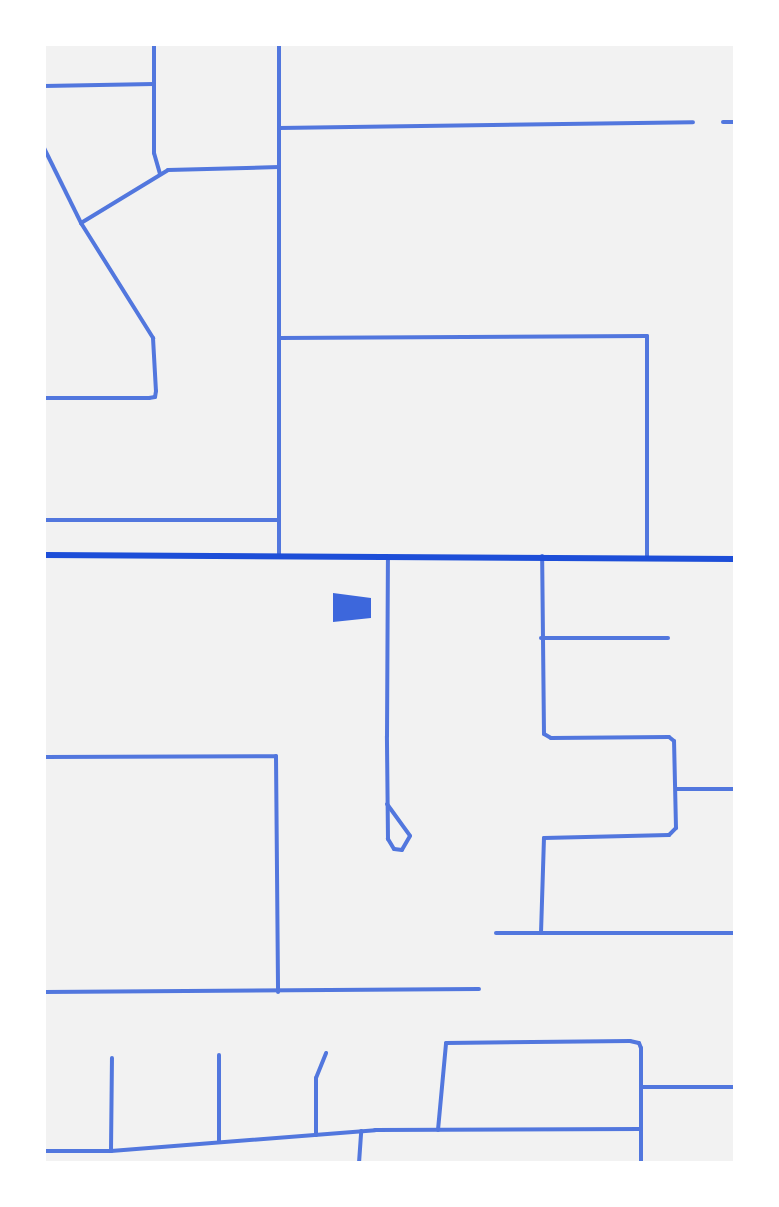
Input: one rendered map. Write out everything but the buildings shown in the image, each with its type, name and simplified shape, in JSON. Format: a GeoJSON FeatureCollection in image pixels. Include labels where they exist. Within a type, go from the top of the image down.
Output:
{"type":"FeatureCollection","features":[{"type":"Feature","properties":{"kind":"main road"},"geometry":{"type":"LineString","coordinates":[[44,555],[735,559]]}},
{"type":"Feature","properties":{"kind":"street"},"geometry":{"type":"LineString","coordinates":[[154,44],[154,153],[160,174]]}},
{"type":"Feature","properties":{"kind":"street"},"geometry":{"type":"LineString","coordinates":[[279,44],[279,555]]}},
{"type":"Feature","properties":{"kind":"street"},"geometry":{"type":"LineString","coordinates":[[44,86],[154,84]]}},
{"type":"Feature","properties":{"kind":"street"},"geometry":{"type":"LineString","coordinates":[[279,128],[693,122]]}},
{"type":"Feature","properties":{"kind":"street"},"geometry":{"type":"LineString","coordinates":[[723,122],[735,122]]}},
{"type":"Feature","properties":{"kind":"street"},"geometry":{"type":"LineString","coordinates":[[44,148],[81,223],[153,338],[155,397],[44,398]]}},
{"type":"Feature","properties":{"kind":"street"},"geometry":{"type":"LineString","coordinates":[[81,223],[160,174],[178,168],[279,167]]}},
{"type":"Feature","properties":{"kind":"street"},"geometry":{"type":"LineString","coordinates":[[279,338],[647,336],[647,557]]}},
{"type":"Feature","properties":{"kind":"street"},"geometry":{"type":"LineString","coordinates":[[44,520],[279,520]]}},
{"type":"Feature","properties":{"kind":"street"},"geometry":{"type":"LineString","coordinates":[[387,804],[408,831],[410,841],[402,850],[394,849],[388,839],[387,804],[388,555]]}},
{"type":"Feature","properties":{"kind":"street"},"geometry":{"type":"LineString","coordinates":[[541,933],[544,838],[673,833],[676,789],[674,741],[669,737],[551,738],[544,734],[542,556]]}},
{"type":"Feature","properties":{"kind":"street"},"geometry":{"type":"LineString","coordinates":[[541,638],[668,638]]}},
{"type":"Feature","properties":{"kind":"street"},"geometry":{"type":"LineString","coordinates":[[44,757],[276,756],[278,992]]}},
{"type":"Feature","properties":{"kind":"street"},"geometry":{"type":"LineString","coordinates":[[676,789],[735,789]]}},
{"type":"Feature","properties":{"kind":"street"},"geometry":{"type":"LineString","coordinates":[[496,933],[735,933]]}},
{"type":"Feature","properties":{"kind":"street"},"geometry":{"type":"LineString","coordinates":[[44,992],[479,989]]}},
{"type":"Feature","properties":{"kind":"street"},"geometry":{"type":"LineString","coordinates":[[438,1130],[446,1043],[639,1043],[641,1163]]}},
{"type":"Feature","properties":{"kind":"street"},"geometry":{"type":"LineString","coordinates":[[316,1135],[316,1078],[326,1053]]}},
{"type":"Feature","properties":{"kind":"street"},"geometry":{"type":"LineString","coordinates":[[219,1055],[219,1142]]}},
{"type":"Feature","properties":{"kind":"street"},"geometry":{"type":"LineString","coordinates":[[111,1151],[112,1058]]}},
{"type":"Feature","properties":{"kind":"street"},"geometry":{"type":"LineString","coordinates":[[641,1087],[735,1087]]}},
{"type":"Feature","properties":{"kind":"street"},"geometry":{"type":"LineString","coordinates":[[44,1151],[111,1151],[361,1131],[641,1129]]}},
{"type":"Feature","properties":{"kind":"street"},"geometry":{"type":"LineString","coordinates":[[359,1163],[361,1131]]}}]}
